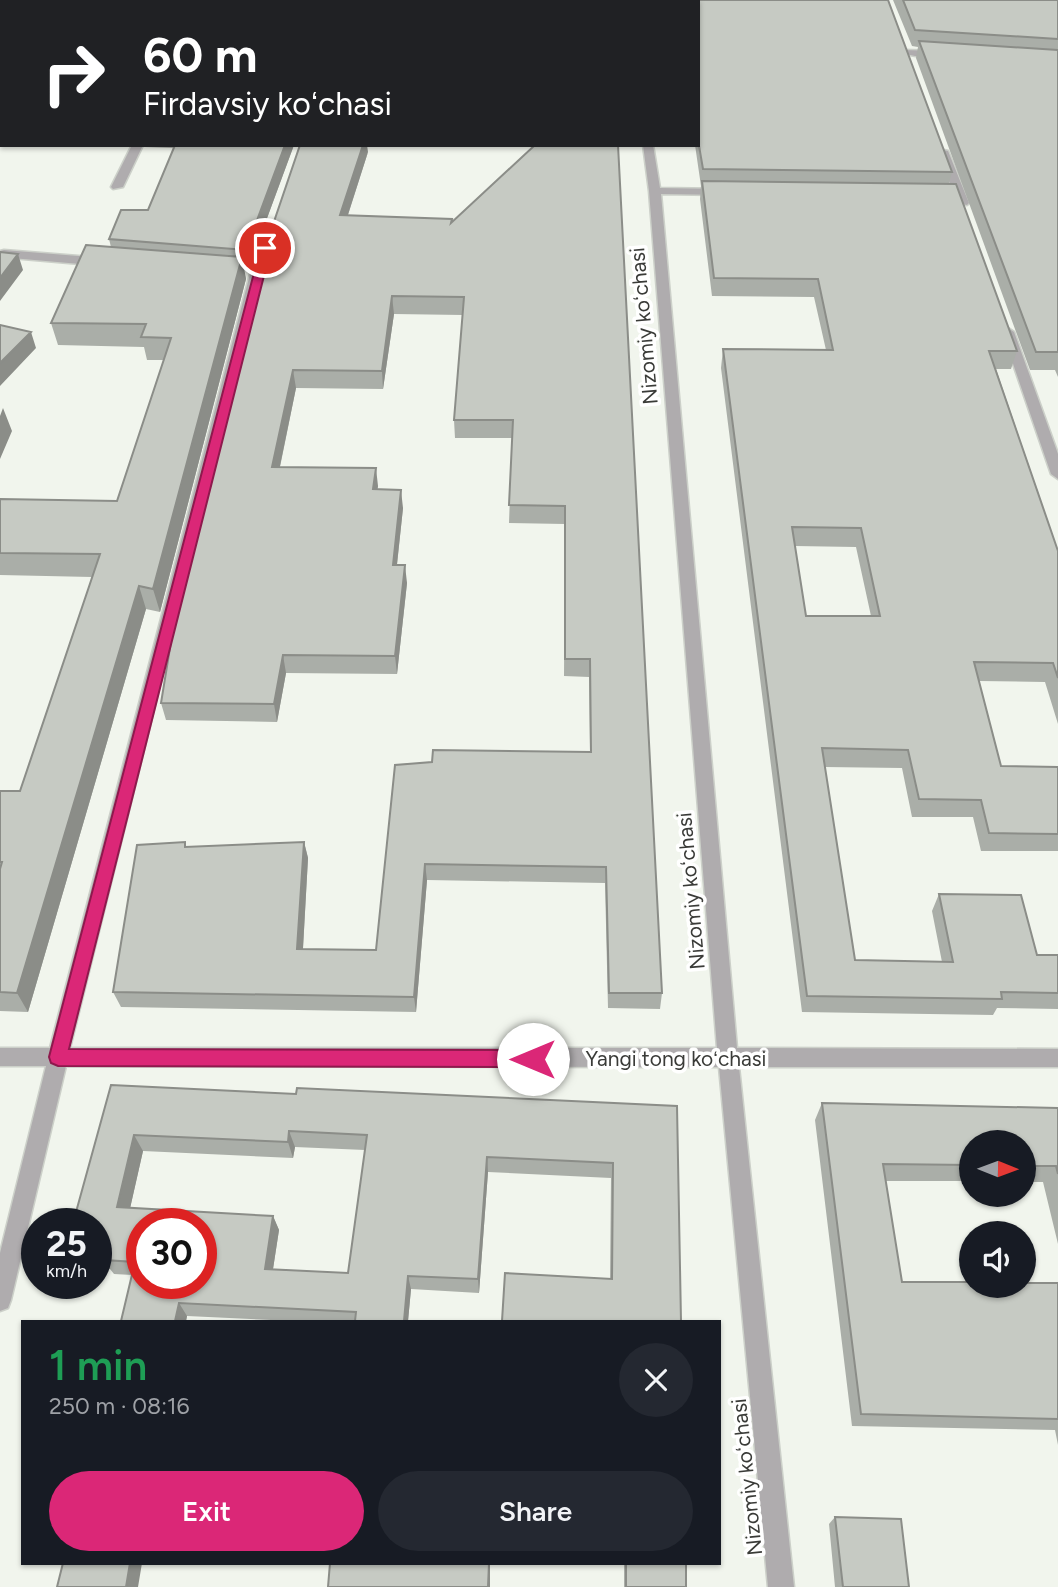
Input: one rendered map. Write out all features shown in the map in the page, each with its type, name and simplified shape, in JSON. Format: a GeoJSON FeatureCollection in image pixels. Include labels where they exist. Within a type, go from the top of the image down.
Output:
{"type":"FeatureCollection","features":[{"type":"Feature","properties":{"kind":"street"},"geometry":{"type":"LineString","coordinates":[[901,39],[908,57],[947,54]]}},
{"type":"Feature","properties":{"kind":"street"},"geometry":{"type":"LineString","coordinates":[[937,134],[969,222]]}},
{"type":"Feature","properties":{"kind":"street"},"geometry":{"type":"LineString","coordinates":[[117,187],[137,147]]}},
{"type":"Feature","properties":{"kind":"street","name":"Nizomiy koʻchasi"},"geometry":{"type":"LineString","coordinates":[[649,147],[728,1059],[781,1587]]}},
{"type":"Feature","properties":{"kind":"street"},"geometry":{"type":"LineString","coordinates":[[655,191],[738,192]]}},
{"type":"Feature","properties":{"kind":"street"},"geometry":{"type":"LineString","coordinates":[[946,196],[960,196]]}},
{"type":"Feature","properties":{"kind":"street"},"geometry":{"type":"LineString","coordinates":[[0,1300],[250,274],[270,236]]}},
{"type":"Feature","properties":{"kind":"street"},"geometry":{"type":"LineString","coordinates":[[4,254],[123,264]]}},
{"type":"Feature","properties":{"kind":"street"},"geometry":{"type":"LineString","coordinates":[[1005,323],[1058,474]]}},
{"type":"Feature","properties":{"kind":"street","name":"Yangi tong koʻchasi"},"geometry":{"type":"LineString","coordinates":[[0,1057],[1058,1058]]}},
{"type":"Feature","properties":{"kind":"building"},"geometry":{"type":"Polygon","coordinates":[[[700,0],[888,0],[952,172],[703,169],[699,147],[700,0]]]}},
{"type":"Feature","properties":{"kind":"building"},"geometry":{"type":"Polygon","coordinates":[[[903,0],[1058,0],[1058,39],[915,30],[903,0]]]}},
{"type":"Feature","properties":{"kind":"building"},"geometry":{"type":"Polygon","coordinates":[[[919,41],[1058,50],[1058,352],[1036,352],[919,41]]]}},
{"type":"Feature","properties":{"kind":"building"},"geometry":{"type":"Polygon","coordinates":[[[174,147],[284,147],[246,250],[109,239],[121,210],[148,210],[174,147]]]}},
{"type":"Feature","properties":{"kind":"building"},"geometry":{"type":"Polygon","coordinates":[[[299,147],[362,147],[340,215],[452,219],[451,223],[533,147],[618,147],[662,993],[609,993],[606,867],[425,864],[414,997],[113,992],[137,845],[185,842],[185,847],[304,842],[297,949],[376,950],[395,765],[432,762],[433,750],[591,752],[590,659],[565,659],[565,506],[509,505],[513,420],[454,420],[464,297],[392,296],[382,371],[293,370],[272,467],[376,468],[373,489],[401,490],[393,565],[405,565],[395,656],[283,655],[274,704],[161,703],[178,599],[175,598],[262,257],[299,147]]]}},
{"type":"Feature","properties":{"kind":"building"},"geometry":{"type":"Polygon","coordinates":[[[702,181],[956,184],[1017,351],[989,351],[1058,551],[1058,678],[1053,663],[974,662],[1001,766],[1058,767],[1058,834],[989,833],[981,800],[919,799],[908,750],[822,748],[855,960],[953,962],[939,894],[1021,895],[1037,955],[1058,955],[1058,993],[1001,992],[1002,999],[807,996],[723,349],[833,350],[818,279],[714,278],[702,181]],[[792,527],[806,616],[880,616],[861,528],[792,527]]]}},
{"type":"Feature","properties":{"kind":"building"},"geometry":{"type":"Polygon","coordinates":[[[86,245],[242,257],[153,589],[139,586],[17,993],[0,992],[0,791],[20,791],[100,554],[0,553],[0,499],[117,501],[171,338],[141,337],[146,324],[51,323],[86,245]]]}},
{"type":"Feature","properties":{"kind":"building"},"geometry":{"type":"Polygon","coordinates":[[[0,252],[18,254],[0,278],[0,252]]]}},
{"type":"Feature","properties":{"kind":"building"},"geometry":{"type":"Polygon","coordinates":[[[0,325],[31,332],[0,363],[0,325]]]}},
{"type":"Feature","properties":{"kind":"building"},"geometry":{"type":"Polygon","coordinates":[[[111,1085],[296,1094],[297,1088],[677,1106],[681,1320],[502,1320],[505,1273],[612,1279],[613,1163],[487,1157],[478,1279],[408,1276],[404,1320],[355,1320],[356,1312],[179,1303],[175,1320],[121,1320],[126,1299],[217,1299],[217,1213],[273,1216],[265,1269],[348,1273],[367,1135],[289,1131],[288,1142],[134,1135],[117,1207],[134,1208],[126,1208],[126,1261],[112,1261],[112,1208],[77,1208],[111,1085]]]}},
{"type":"Feature","properties":{"kind":"building"},"geometry":{"type":"Polygon","coordinates":[[[822,1103],[1058,1108],[1058,1174],[1056,1166],[1036,1166],[1036,1130],[959,1130],[959,1165],[883,1164],[902,1282],[959,1282],[959,1298],[1036,1298],[1036,1283],[1058,1283],[1058,1419],[861,1414],[822,1103]]]}},
{"type":"Feature","properties":{"kind":"building"},"geometry":{"type":"Polygon","coordinates":[[[835,1517],[901,1519],[909,1587],[843,1587],[835,1517]]]}},
{"type":"Feature","properties":{"kind":"building"},"geometry":{"type":"Polygon","coordinates":[[[62,1565],[130,1565],[126,1587],[57,1587],[62,1565]]]}},
{"type":"Feature","properties":{"kind":"building"},"geometry":{"type":"Polygon","coordinates":[[[330,1565],[489,1565],[488,1587],[328,1587],[330,1565]]]}},
{"type":"Feature","properties":{"kind":"building"},"geometry":{"type":"Polygon","coordinates":[[[626,1565],[686,1565],[686,1587],[626,1587],[626,1565]]]}},
{"type":"Feature","properties":{"kind":"route"},"geometry":{"type":"LineString","coordinates":[[265,248],[256,274],[58,1057],[533,1059]]}}]}
